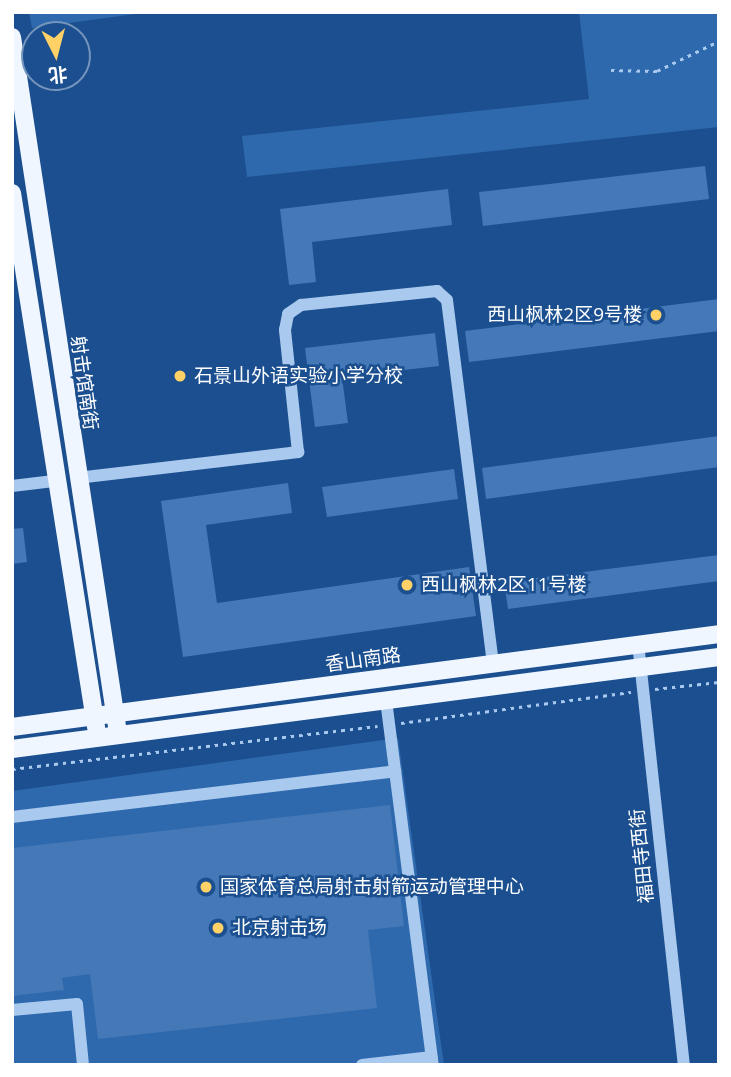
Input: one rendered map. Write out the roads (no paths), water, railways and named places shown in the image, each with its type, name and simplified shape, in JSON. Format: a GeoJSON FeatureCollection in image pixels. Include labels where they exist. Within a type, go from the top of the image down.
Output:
{"type":"FeatureCollection","features":[{"type":"Feature","properties":{"kind":"main road","name":"射击馆南街"},"geometry":{"type":"LineString","coordinates":[[12,37],[76,478],[119,734]]}},
{"type":"Feature","properties":{"kind":"main road"},"geometry":{"type":"LineString","coordinates":[[12,193],[54,481],[98,738]]}},
{"type":"Feature","properties":{"kind":"main road","name":"香山南路"},"geometry":{"type":"LineString","coordinates":[[12,727],[719,634]]}},
{"type":"Feature","properties":{"kind":"main road"},"geometry":{"type":"LineString","coordinates":[[12,749],[719,657]]}},
{"type":"Feature","properties":{"kind":"street"},"geometry":{"type":"LineString","coordinates":[[76,478],[298,452],[285,330],[288,314],[300,305],[436,291],[447,300],[493,663]]}},
{"type":"Feature","properties":{"kind":"street"},"geometry":{"type":"LineString","coordinates":[[12,486],[54,481]]}},
{"type":"Feature","properties":{"kind":"street","name":"福田寺西街"},"geometry":{"type":"LineString","coordinates":[[638,643],[684,1065]]}},
{"type":"Feature","properties":{"kind":"street"},"geometry":{"type":"LineString","coordinates":[[362,1065],[432,1061],[386,700]]}},
{"type":"Feature","properties":{"kind":"street"},"geometry":{"type":"LineString","coordinates":[[12,817],[395,771]]}},
{"type":"Feature","properties":{"kind":"street"},"geometry":{"type":"LineString","coordinates":[[12,1010],[77,1004],[83,1065]]}},
{"type":"Feature","properties":{"kind":"place","name":"西山枫林2区9号楼"},"geometry":{"type":"Point","coordinates":[656,315]}},
{"type":"Feature","properties":{"kind":"place","name":"石景山外语实验小学分校"},"geometry":{"type":"Point","coordinates":[180,376]}},
{"type":"Feature","properties":{"kind":"place","name":"西山枫林2区11号楼"},"geometry":{"type":"Point","coordinates":[407,585]}},
{"type":"Feature","properties":{"kind":"place","name":"国家体育总局射击射箭运动管理中心"},"geometry":{"type":"Point","coordinates":[206,887]}},
{"type":"Feature","properties":{"kind":"place","name":"北京射击场"},"geometry":{"type":"Point","coordinates":[218,928]}}]}
